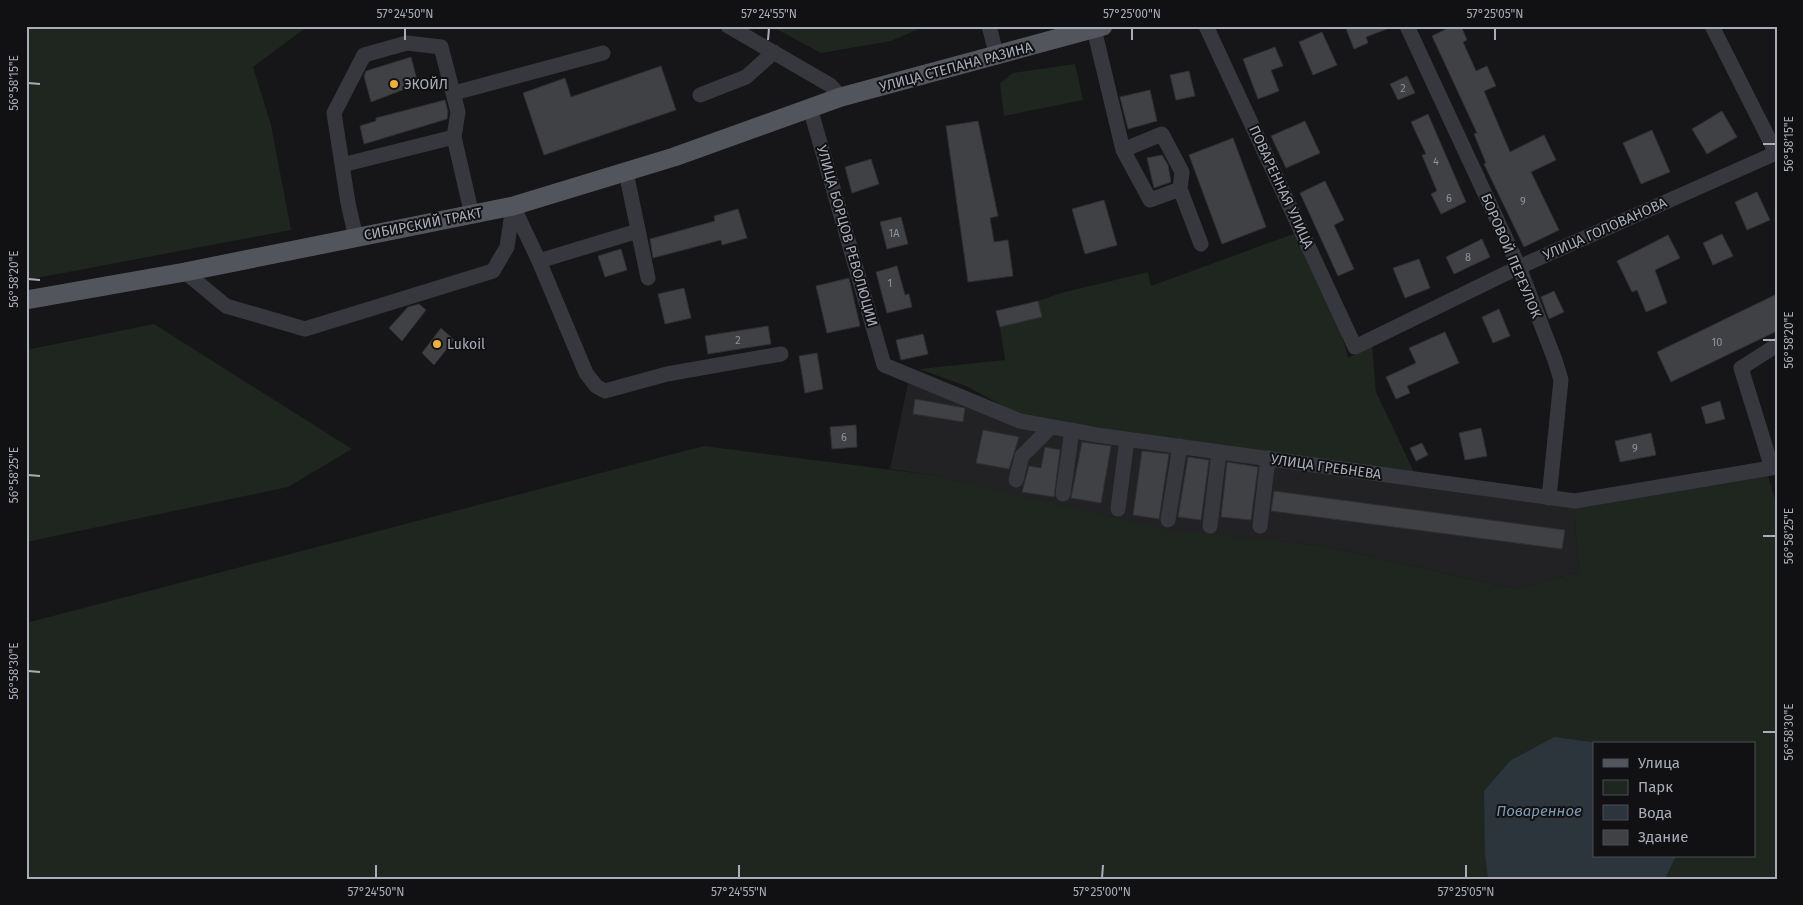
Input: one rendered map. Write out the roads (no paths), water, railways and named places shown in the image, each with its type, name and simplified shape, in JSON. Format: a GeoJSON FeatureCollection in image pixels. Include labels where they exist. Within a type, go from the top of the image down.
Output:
{"type":"FeatureCollection","features":[{"type":"Feature","properties":{"kind":"main road","name":"УЛИЦА СТЕПАНА РАЗИНА"},"geometry":{"type":"LineString","coordinates":[[810,108],[1098,28]]}},
{"type":"Feature","properties":{"kind":"main road","name":"СИБИРСКИЙ ТРАКТ"},"geometry":{"type":"LineString","coordinates":[[26,300],[185,272],[513,206],[626,172],[810,108]]}},
{"type":"Feature","properties":{"kind":"street"},"geometry":{"type":"LineString","coordinates":[[728,26],[830,85],[841,98]]}},
{"type":"Feature","properties":{"kind":"street"},"geometry":{"type":"LineString","coordinates":[[989,26],[997,57]]}},
{"type":"Feature","properties":{"kind":"street","name":"ПОВАРЕННАЯ УЛИЦА"},"geometry":{"type":"LineString","coordinates":[[1206,26],[1355,347]]}},
{"type":"Feature","properties":{"kind":"street","name":"БОРОВОЙ ПЕРЕУЛОК"},"geometry":{"type":"LineString","coordinates":[[1407,26],[1519,267],[1561,380],[1549,498]]}},
{"type":"Feature","properties":{"kind":"street"},"geometry":{"type":"LineString","coordinates":[[1712,26],[1776,154]]}},
{"type":"Feature","properties":{"kind":"street"},"geometry":{"type":"LineString","coordinates":[[1098,28],[1123,150],[1150,200],[1180,189]]}},
{"type":"Feature","properties":{"kind":"street"},"geometry":{"type":"LineString","coordinates":[[356,238],[334,114],[364,55],[407,44],[441,47],[458,112],[454,137],[472,214]]}},
{"type":"Feature","properties":{"kind":"street"},"geometry":{"type":"LineString","coordinates":[[700,95],[746,78],[774,52]]}},
{"type":"Feature","properties":{"kind":"street"},"geometry":{"type":"LineString","coordinates":[[454,93],[603,53]]}},
{"type":"Feature","properties":{"kind":"street","name":"УЛИЦА БОРЦОВ РЕВОЛЮЦИИ"},"geometry":{"type":"LineString","coordinates":[[810,108],[884,365]]}},
{"type":"Feature","properties":{"kind":"street"},"geometry":{"type":"LineString","coordinates":[[1123,150],[1162,134],[1182,172],[1180,189],[1201,244]]}},
{"type":"Feature","properties":{"kind":"street"},"geometry":{"type":"LineString","coordinates":[[342,165],[454,137]]}},
{"type":"Feature","properties":{"kind":"street","name":"УЛИЦА ГОЛОВАНОВА"},"geometry":{"type":"LineString","coordinates":[[1355,347],[1519,267],[1776,154]]}},
{"type":"Feature","properties":{"kind":"street"},"geometry":{"type":"LineString","coordinates":[[626,172],[648,278]]}},
{"type":"Feature","properties":{"kind":"street"},"geometry":{"type":"LineString","coordinates":[[513,206],[539,261],[586,372],[596,386],[605,391],[667,374],[781,354]]}},
{"type":"Feature","properties":{"kind":"street"},"geometry":{"type":"LineString","coordinates":[[185,272],[226,306],[306,329],[493,272],[507,246],[513,206]]}},
{"type":"Feature","properties":{"kind":"street"},"geometry":{"type":"LineString","coordinates":[[539,261],[638,230]]}},
{"type":"Feature","properties":{"kind":"street"},"geometry":{"type":"LineString","coordinates":[[1775,468],[1741,368],[1777,345]]}},
{"type":"Feature","properties":{"kind":"street","name":"УЛИЦА ГРЕБНЕВА"},"geometry":{"type":"LineString","coordinates":[[884,365],[1020,421],[1128,439],[1549,498],[1575,501],[1775,468]]}},
{"type":"Feature","properties":{"kind":"street"},"geometry":{"type":"LineString","coordinates":[[1016,480],[1022,456],[1051,427]]}},
{"type":"Feature","properties":{"kind":"street"},"geometry":{"type":"LineString","coordinates":[[1063,494],[1072,430]]}},
{"type":"Feature","properties":{"kind":"street"},"geometry":{"type":"LineString","coordinates":[[1118,509],[1128,439]]}},
{"type":"Feature","properties":{"kind":"street"},"geometry":{"type":"LineString","coordinates":[[1168,520],[1180,446]]}},
{"type":"Feature","properties":{"kind":"street"},"geometry":{"type":"LineString","coordinates":[[1210,526],[1219,452]]}},
{"type":"Feature","properties":{"kind":"street"},"geometry":{"type":"LineString","coordinates":[[1260,526],[1268,458]]}},
{"type":"Feature","properties":{"kind":"water","name":"Поваренное"},"geometry":{"type":"Polygon","coordinates":[[[1554,737],[1593,742],[1593,858],[1675,858],[1665,879],[1488,879],[1485,853],[1484,791],[1510,761],[1554,737]]]}},
{"type":"Feature","properties":{"kind":"place","name":"ЭКОЙЛ"},"geometry":{"type":"Point","coordinates":[394,84]}},
{"type":"Feature","properties":{"kind":"place","name":"Lukoil"},"geometry":{"type":"Point","coordinates":[437,344]}}]}
